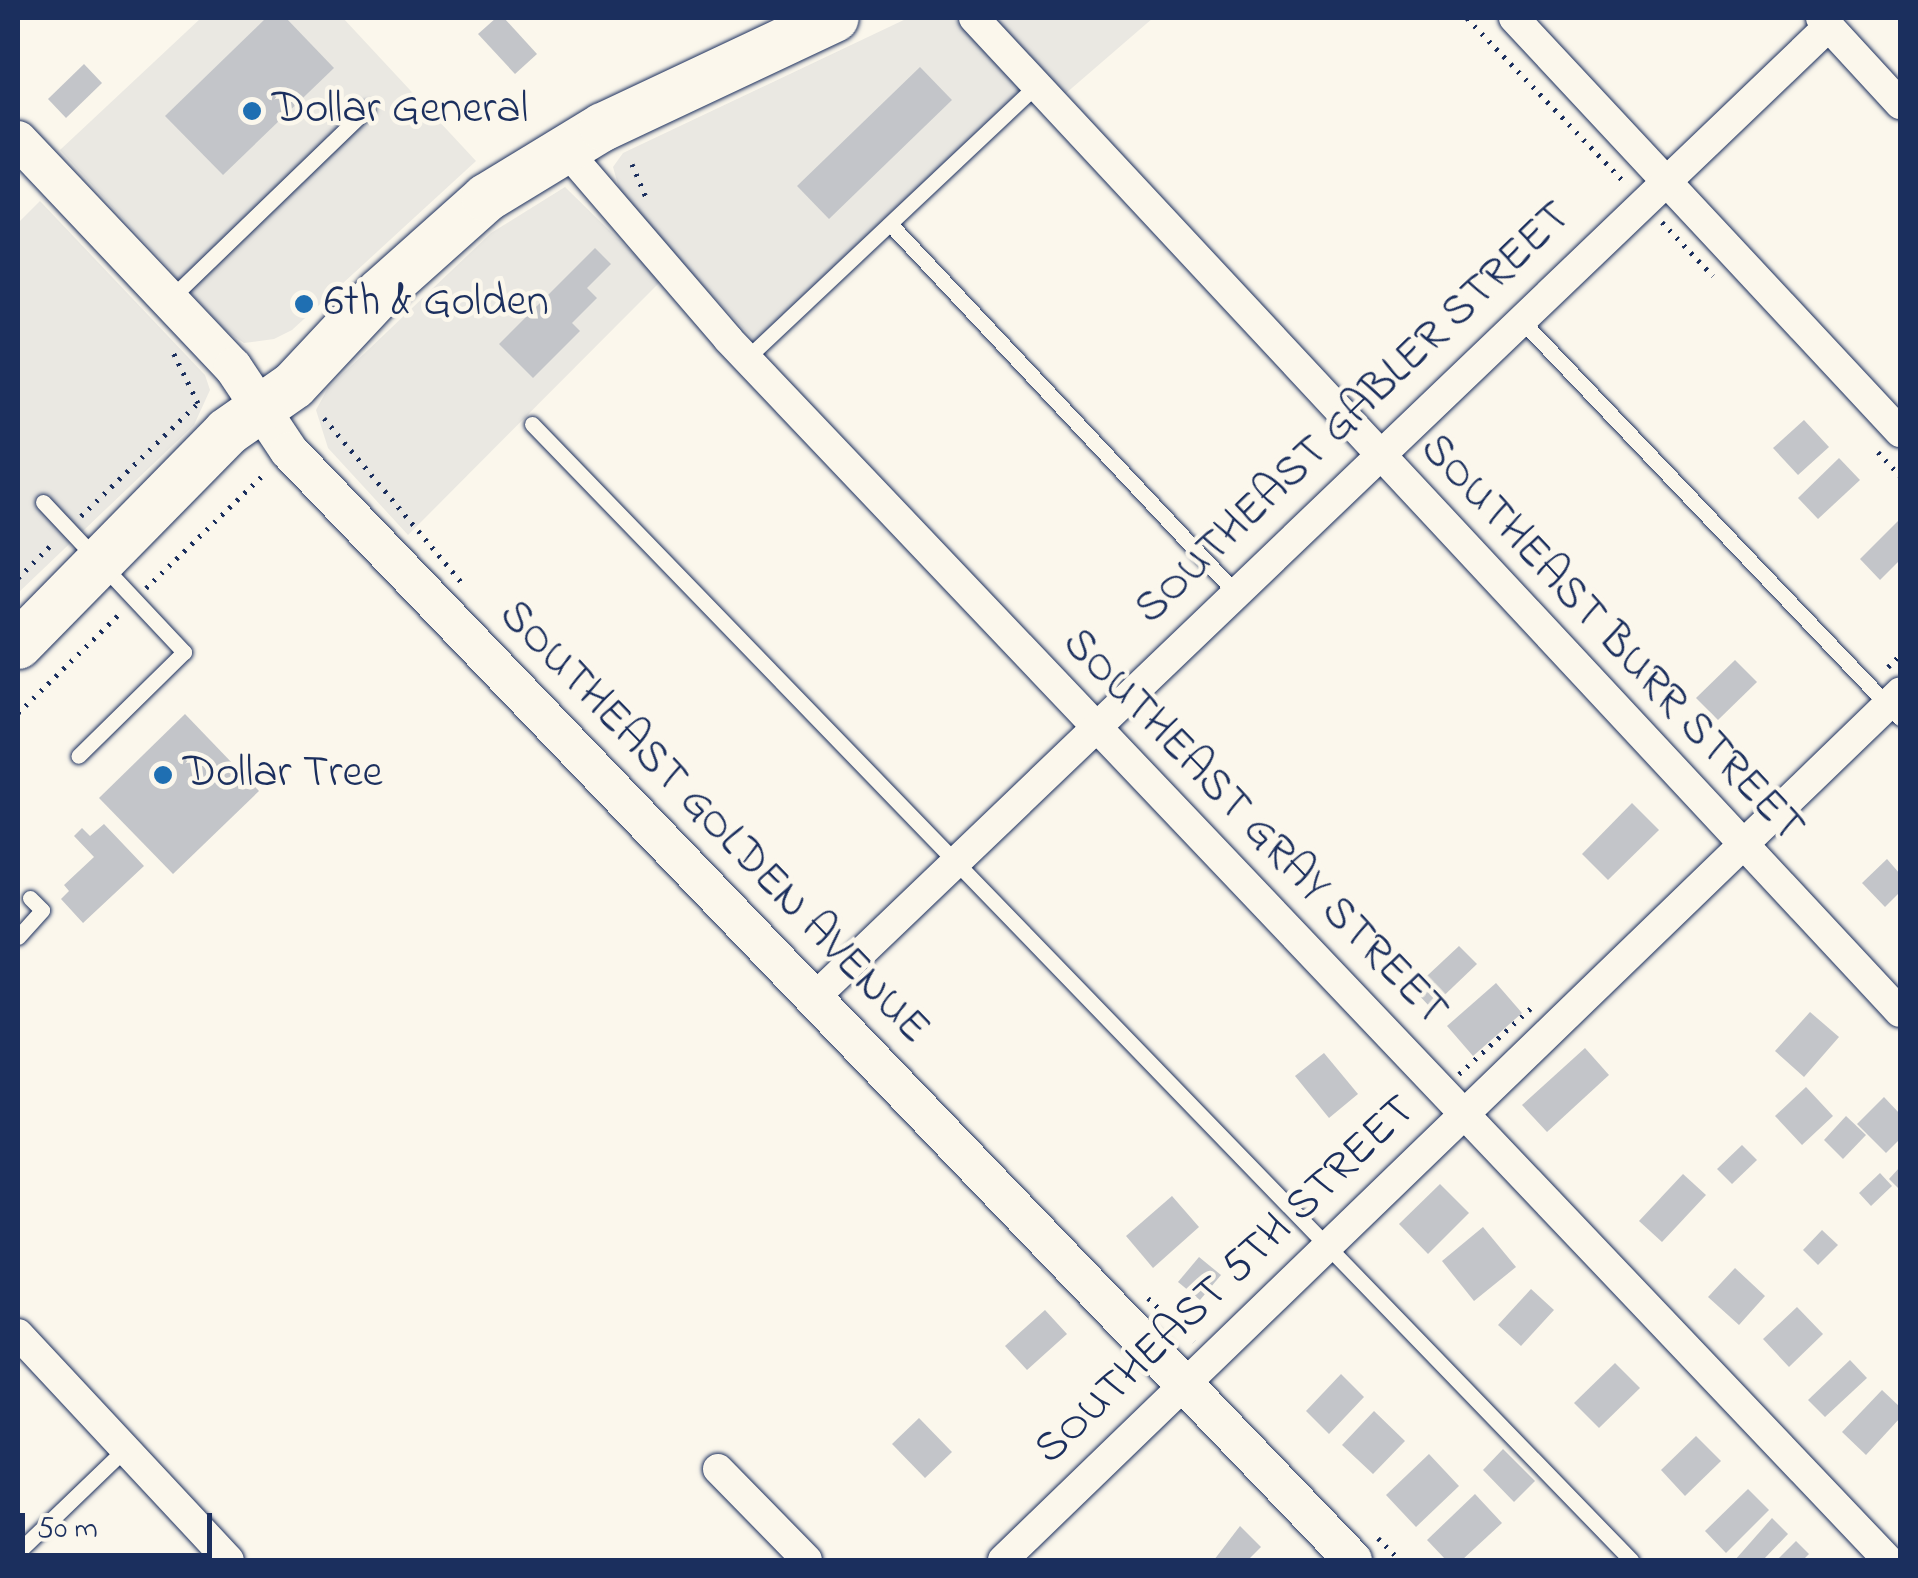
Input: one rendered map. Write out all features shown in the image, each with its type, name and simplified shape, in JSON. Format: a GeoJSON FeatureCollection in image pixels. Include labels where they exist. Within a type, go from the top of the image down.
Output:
{"type":"FeatureCollection","features":[{"type":"Feature","properties":{"kind":"main road"},"geometry":{"type":"LineString","coordinates":[[18,645],[84,545],[294,385],[381,292],[486,198],[564,148],[836,18]]}},
{"type":"Feature","properties":{"kind":"street","name":"SOUTHEAST BURR STREET"},"geometry":{"type":"LineString","coordinates":[[974,18],[1378,457],[1900,1012]]}},
{"type":"Feature","properties":{"kind":"street"},"geometry":{"type":"LineString","coordinates":[[1514,18],[1900,432]]}},
{"type":"Feature","properties":{"kind":"street","name":"SOUTHEAST GABLER STREET"},"geometry":{"type":"LineString","coordinates":[[815,997],[1825,22]]}},
{"type":"Feature","properties":{"kind":"street"},"geometry":{"type":"LineString","coordinates":[[1825,22],[1900,104]]}},
{"type":"Feature","properties":{"kind":"street","name":"SOUTHEAST GOLDEN AVENUE"},"geometry":{"type":"LineString","coordinates":[[18,140],[170,298],[260,408],[289,451],[1353,1560]]}},
{"type":"Feature","properties":{"kind":"street","name":"SOUTHEAST GRAY STREET"},"geometry":{"type":"LineString","coordinates":[[564,148],[746,358],[1888,1560]]}},
{"type":"Feature","properties":{"kind":"street","name":"SOUTHEAST 5TH STREET"},"geometry":{"type":"LineString","coordinates":[[1003,1560],[1743,844],[1896,705]]}},
{"type":"Feature","properties":{"kind":"street"},"geometry":{"type":"LineString","coordinates":[[18,1334],[229,1560]]}},
{"type":"Feature","properties":{"kind":"street"},"geometry":{"type":"LineString","coordinates":[[718,1469],[807,1560]]}},
{"type":"Feature","properties":{"kind":"lane"},"geometry":{"type":"LineString","coordinates":[[746,358],[1036,86]]}},
{"type":"Feature","properties":{"kind":"lane"},"geometry":{"type":"LineString","coordinates":[[170,298],[368,110]]}},
{"type":"Feature","properties":{"kind":"lane"},"geometry":{"type":"LineString","coordinates":[[890,224],[1235,592]]}},
{"type":"Feature","properties":{"kind":"lane"},"geometry":{"type":"LineString","coordinates":[[1520,318],[1896,705]]}},
{"type":"Feature","properties":{"kind":"lane"},"geometry":{"type":"LineString","coordinates":[[532,424],[953,864],[1328,1242],[1631,1560]]}},
{"type":"Feature","properties":{"kind":"lane"},"geometry":{"type":"LineString","coordinates":[[43,502],[184,652],[78,756]]}},
{"type":"Feature","properties":{"kind":"lane"},"geometry":{"type":"LineString","coordinates":[[18,937],[42,910],[30,898]]}},
{"type":"Feature","properties":{"kind":"lane"},"geometry":{"type":"LineString","coordinates":[[18,1552],[125,1449]]}},
{"type":"Feature","properties":{"kind":"path"},"geometry":{"type":"LineString","coordinates":[[1467,18],[1642,200]]}},
{"type":"Feature","properties":{"kind":"path"},"geometry":{"type":"LineString","coordinates":[[18,578],[84,545],[198,403]]}},
{"type":"Feature","properties":{"kind":"shaded area"},"geometry":{"type":"Polygon","coordinates":[[[201,18],[343,18],[476,161],[292,330],[274,339],[244,343],[225,330],[60,150],[201,18]]]}},
{"type":"Feature","properties":{"kind":"shaded area"},"geometry":{"type":"Polygon","coordinates":[[[908,18],[954,18],[1023,90],[758,344],[622,199],[613,167],[623,153],[908,18]]]}},
{"type":"Feature","properties":{"kind":"shaded area"},"geometry":{"type":"Polygon","coordinates":[[[992,18],[1153,18],[1065,94],[992,18]]]}},
{"type":"Feature","properties":{"kind":"shaded area"},"geometry":{"type":"Polygon","coordinates":[[[565,187],[661,281],[408,535],[328,448],[316,410],[328,388],[491,233],[565,187]]]}},
{"type":"Feature","properties":{"kind":"shaded area"},"geometry":{"type":"Polygon","coordinates":[[[40,201],[205,375],[210,390],[194,425],[18,593],[18,223],[40,201]]]}},
{"type":"Feature","properties":{"kind":"building"},"geometry":{"type":"Polygon","coordinates":[[[266,18],[286,18],[334,68],[223,175],[165,116],[266,18]]]}},
{"type":"Feature","properties":{"kind":"building"},"geometry":{"type":"Polygon","coordinates":[[[496,18],[504,18],[537,54],[515,74],[478,34],[496,18]]]}},
{"type":"Feature","properties":{"kind":"building"},"geometry":{"type":"Polygon","coordinates":[[[84,64],[102,83],[66,118],[48,99],[84,64]]]}},
{"type":"Feature","properties":{"kind":"building"},"geometry":{"type":"Polygon","coordinates":[[[920,67],[952,100],[829,219],[797,186],[920,67]]]}},
{"type":"Feature","properties":{"kind":"building"},"geometry":{"type":"Polygon","coordinates":[[[595,248],[611,264],[587,288],[597,298],[572,323],[580,331],[533,378],[499,344],[595,248]]]}},
{"type":"Feature","properties":{"kind":"building"},"geometry":{"type":"Polygon","coordinates":[[[1804,420],[1829,447],[1798,475],[1773,448],[1804,420]]]}},
{"type":"Feature","properties":{"kind":"building"},"geometry":{"type":"Polygon","coordinates":[[[1839,458],[1860,480],[1818,519],[1798,498],[1839,458]]]}},
{"type":"Feature","properties":{"kind":"building"},"geometry":{"type":"Polygon","coordinates":[[[1900,519],[1900,560],[1880,580],[1860,559],[1900,519]]]}},
{"type":"Feature","properties":{"kind":"building"},"geometry":{"type":"Polygon","coordinates":[[[1735,660],[1757,682],[1718,720],[1696,698],[1735,660]]]}},
{"type":"Feature","properties":{"kind":"building"},"geometry":{"type":"Polygon","coordinates":[[[185,714],[259,791],[173,874],[99,798],[185,714]]]}},
{"type":"Feature","properties":{"kind":"building"},"geometry":{"type":"Polygon","coordinates":[[[1632,803],[1659,830],[1608,880],[1582,854],[1632,803]]]}},
{"type":"Feature","properties":{"kind":"building"},"geometry":{"type":"Polygon","coordinates":[[[104,824],[144,866],[83,923],[61,899],[69,891],[64,885],[94,857],[74,836],[82,828],[90,836],[104,824]]]}},
{"type":"Feature","properties":{"kind":"building"},"geometry":{"type":"Polygon","coordinates":[[[1887,859],[1900,874],[1900,892],[1885,907],[1862,883],[1887,859]]]}},
{"type":"Feature","properties":{"kind":"building"},"geometry":{"type":"Polygon","coordinates":[[[1459,946],[1477,964],[1431,1008],[1413,989],[1459,946]]]}},
{"type":"Feature","properties":{"kind":"building"},"geometry":{"type":"Polygon","coordinates":[[[1496,983],[1522,1013],[1473,1056],[1447,1026],[1496,983]]]}},
{"type":"Feature","properties":{"kind":"building"},"geometry":{"type":"Polygon","coordinates":[[[1810,1012],[1839,1037],[1804,1077],[1775,1051],[1810,1012]]]}},
{"type":"Feature","properties":{"kind":"building"},"geometry":{"type":"Polygon","coordinates":[[[1585,1048],[1609,1075],[1547,1132],[1522,1105],[1585,1048]]]}},
{"type":"Feature","properties":{"kind":"building"},"geometry":{"type":"Polygon","coordinates":[[[1324,1053],[1358,1094],[1329,1118],[1295,1076],[1324,1053]]]}},
{"type":"Feature","properties":{"kind":"building"},"geometry":{"type":"Polygon","coordinates":[[[1806,1087],[1833,1116],[1802,1145],[1775,1116],[1806,1087]]]}},
{"type":"Feature","properties":{"kind":"building"},"geometry":{"type":"Polygon","coordinates":[[[1884,1097],[1900,1114],[1900,1139],[1886,1153],[1857,1124],[1884,1097]]]}},
{"type":"Feature","properties":{"kind":"building"},"geometry":{"type":"Polygon","coordinates":[[[1846,1116],[1866,1135],[1843,1159],[1824,1140],[1846,1116]]]}},
{"type":"Feature","properties":{"kind":"building"},"geometry":{"type":"Polygon","coordinates":[[[1742,1145],[1757,1160],[1732,1184],[1717,1169],[1742,1145]]]}},
{"type":"Feature","properties":{"kind":"building"},"geometry":{"type":"Polygon","coordinates":[[[1900,1167],[1900,1190],[1889,1179],[1900,1167]]]}},
{"type":"Feature","properties":{"kind":"building"},"geometry":{"type":"Polygon","coordinates":[[[1880,1173],[1892,1186],[1871,1206],[1859,1193],[1880,1173]]]}},
{"type":"Feature","properties":{"kind":"building"},"geometry":{"type":"Polygon","coordinates":[[[1683,1174],[1706,1195],[1662,1242],[1639,1221],[1683,1174]]]}},
{"type":"Feature","properties":{"kind":"building"},"geometry":{"type":"Polygon","coordinates":[[[1440,1184],[1469,1213],[1428,1254],[1399,1224],[1440,1184]]]}},
{"type":"Feature","properties":{"kind":"building"},"geometry":{"type":"Polygon","coordinates":[[[1172,1196],[1199,1227],[1153,1268],[1126,1236],[1172,1196]]]}},
{"type":"Feature","properties":{"kind":"building"},"geometry":{"type":"Polygon","coordinates":[[[1483,1227],[1516,1267],[1474,1301],[1442,1261],[1483,1227]]]}},
{"type":"Feature","properties":{"kind":"building"},"geometry":{"type":"Polygon","coordinates":[[[1822,1230],[1838,1245],[1818,1265],[1803,1250],[1822,1230]]]}},
{"type":"Feature","properties":{"kind":"building"},"geometry":{"type":"Polygon","coordinates":[[[1199,1257],[1221,1275],[1200,1300],[1178,1282],[1199,1257]]]}},
{"type":"Feature","properties":{"kind":"building"},"geometry":{"type":"Polygon","coordinates":[[[1735,1268],[1765,1296],[1739,1325],[1708,1297],[1735,1268]]]}},
{"type":"Feature","properties":{"kind":"building"},"geometry":{"type":"Polygon","coordinates":[[[1531,1289],[1554,1310],[1521,1346],[1498,1325],[1531,1289]]]}},
{"type":"Feature","properties":{"kind":"building"},"geometry":{"type":"Polygon","coordinates":[[[1797,1307],[1823,1334],[1789,1367],[1763,1339],[1797,1307]]]}},
{"type":"Feature","properties":{"kind":"building"},"geometry":{"type":"Polygon","coordinates":[[[1045,1310],[1067,1334],[1027,1370],[1005,1346],[1045,1310]]]}},
{"type":"Feature","properties":{"kind":"building"},"geometry":{"type":"Polygon","coordinates":[[[1850,1360],[1867,1378],[1825,1417],[1808,1400],[1850,1360]]]}},
{"type":"Feature","properties":{"kind":"building"},"geometry":{"type":"Polygon","coordinates":[[[1615,1363],[1640,1388],[1599,1428],[1574,1403],[1615,1363]]]}},
{"type":"Feature","properties":{"kind":"building"},"geometry":{"type":"Polygon","coordinates":[[[1341,1374],[1364,1397],[1329,1434],[1306,1411],[1341,1374]]]}},
{"type":"Feature","properties":{"kind":"building"},"geometry":{"type":"Polygon","coordinates":[[[1882,1390],[1900,1407],[1900,1418],[1866,1455],[1842,1432],[1882,1390]]]}},
{"type":"Feature","properties":{"kind":"building"},"geometry":{"type":"Polygon","coordinates":[[[1374,1411],[1405,1441],[1373,1474],[1342,1445],[1374,1411]]]}},
{"type":"Feature","properties":{"kind":"building"},"geometry":{"type":"Polygon","coordinates":[[[919,1418],[952,1452],[925,1478],[892,1444],[919,1418]]]}},
{"type":"Feature","properties":{"kind":"building"},"geometry":{"type":"Polygon","coordinates":[[[1696,1436],[1721,1461],[1685,1496],[1661,1470],[1696,1436]]]}},
{"type":"Feature","properties":{"kind":"building"},"geometry":{"type":"Polygon","coordinates":[[[1503,1449],[1535,1481],[1514,1502],[1483,1470],[1503,1449]]]}},
{"type":"Feature","properties":{"kind":"building"},"geometry":{"type":"Polygon","coordinates":[[[1429,1454],[1459,1486],[1416,1527],[1386,1495],[1429,1454]]]}},
{"type":"Feature","properties":{"kind":"building"},"geometry":{"type":"Polygon","coordinates":[[[1748,1489],[1769,1510],[1726,1553],[1705,1531],[1748,1489]]]}},
{"type":"Feature","properties":{"kind":"building"},"geometry":{"type":"Polygon","coordinates":[[[1475,1494],[1502,1523],[1462,1560],[1446,1560],[1427,1540],[1475,1494]]]}},
{"type":"Feature","properties":{"kind":"building"},"geometry":{"type":"Polygon","coordinates":[[[1772,1518],[1788,1534],[1763,1560],[1735,1560],[1772,1518]]]}},
{"type":"Feature","properties":{"kind":"building"},"geometry":{"type":"Polygon","coordinates":[[[1240,1526],[1261,1547],[1248,1560],[1214,1560],[1240,1526]]]}},
{"type":"Feature","properties":{"kind":"building"},"geometry":{"type":"Polygon","coordinates":[[[1796,1541],[1809,1554],[1803,1560],[1777,1560],[1796,1541]]]}},
{"type":"Feature","properties":{"kind":"place","name":"Dollar General"},"geometry":{"type":"Point","coordinates":[252,111]}},
{"type":"Feature","properties":{"kind":"place","name":"6th & Golden"},"geometry":{"type":"Point","coordinates":[304,304]}},
{"type":"Feature","properties":{"kind":"place","name":"Dollar Tree"},"geometry":{"type":"Point","coordinates":[163,775]}}]}
